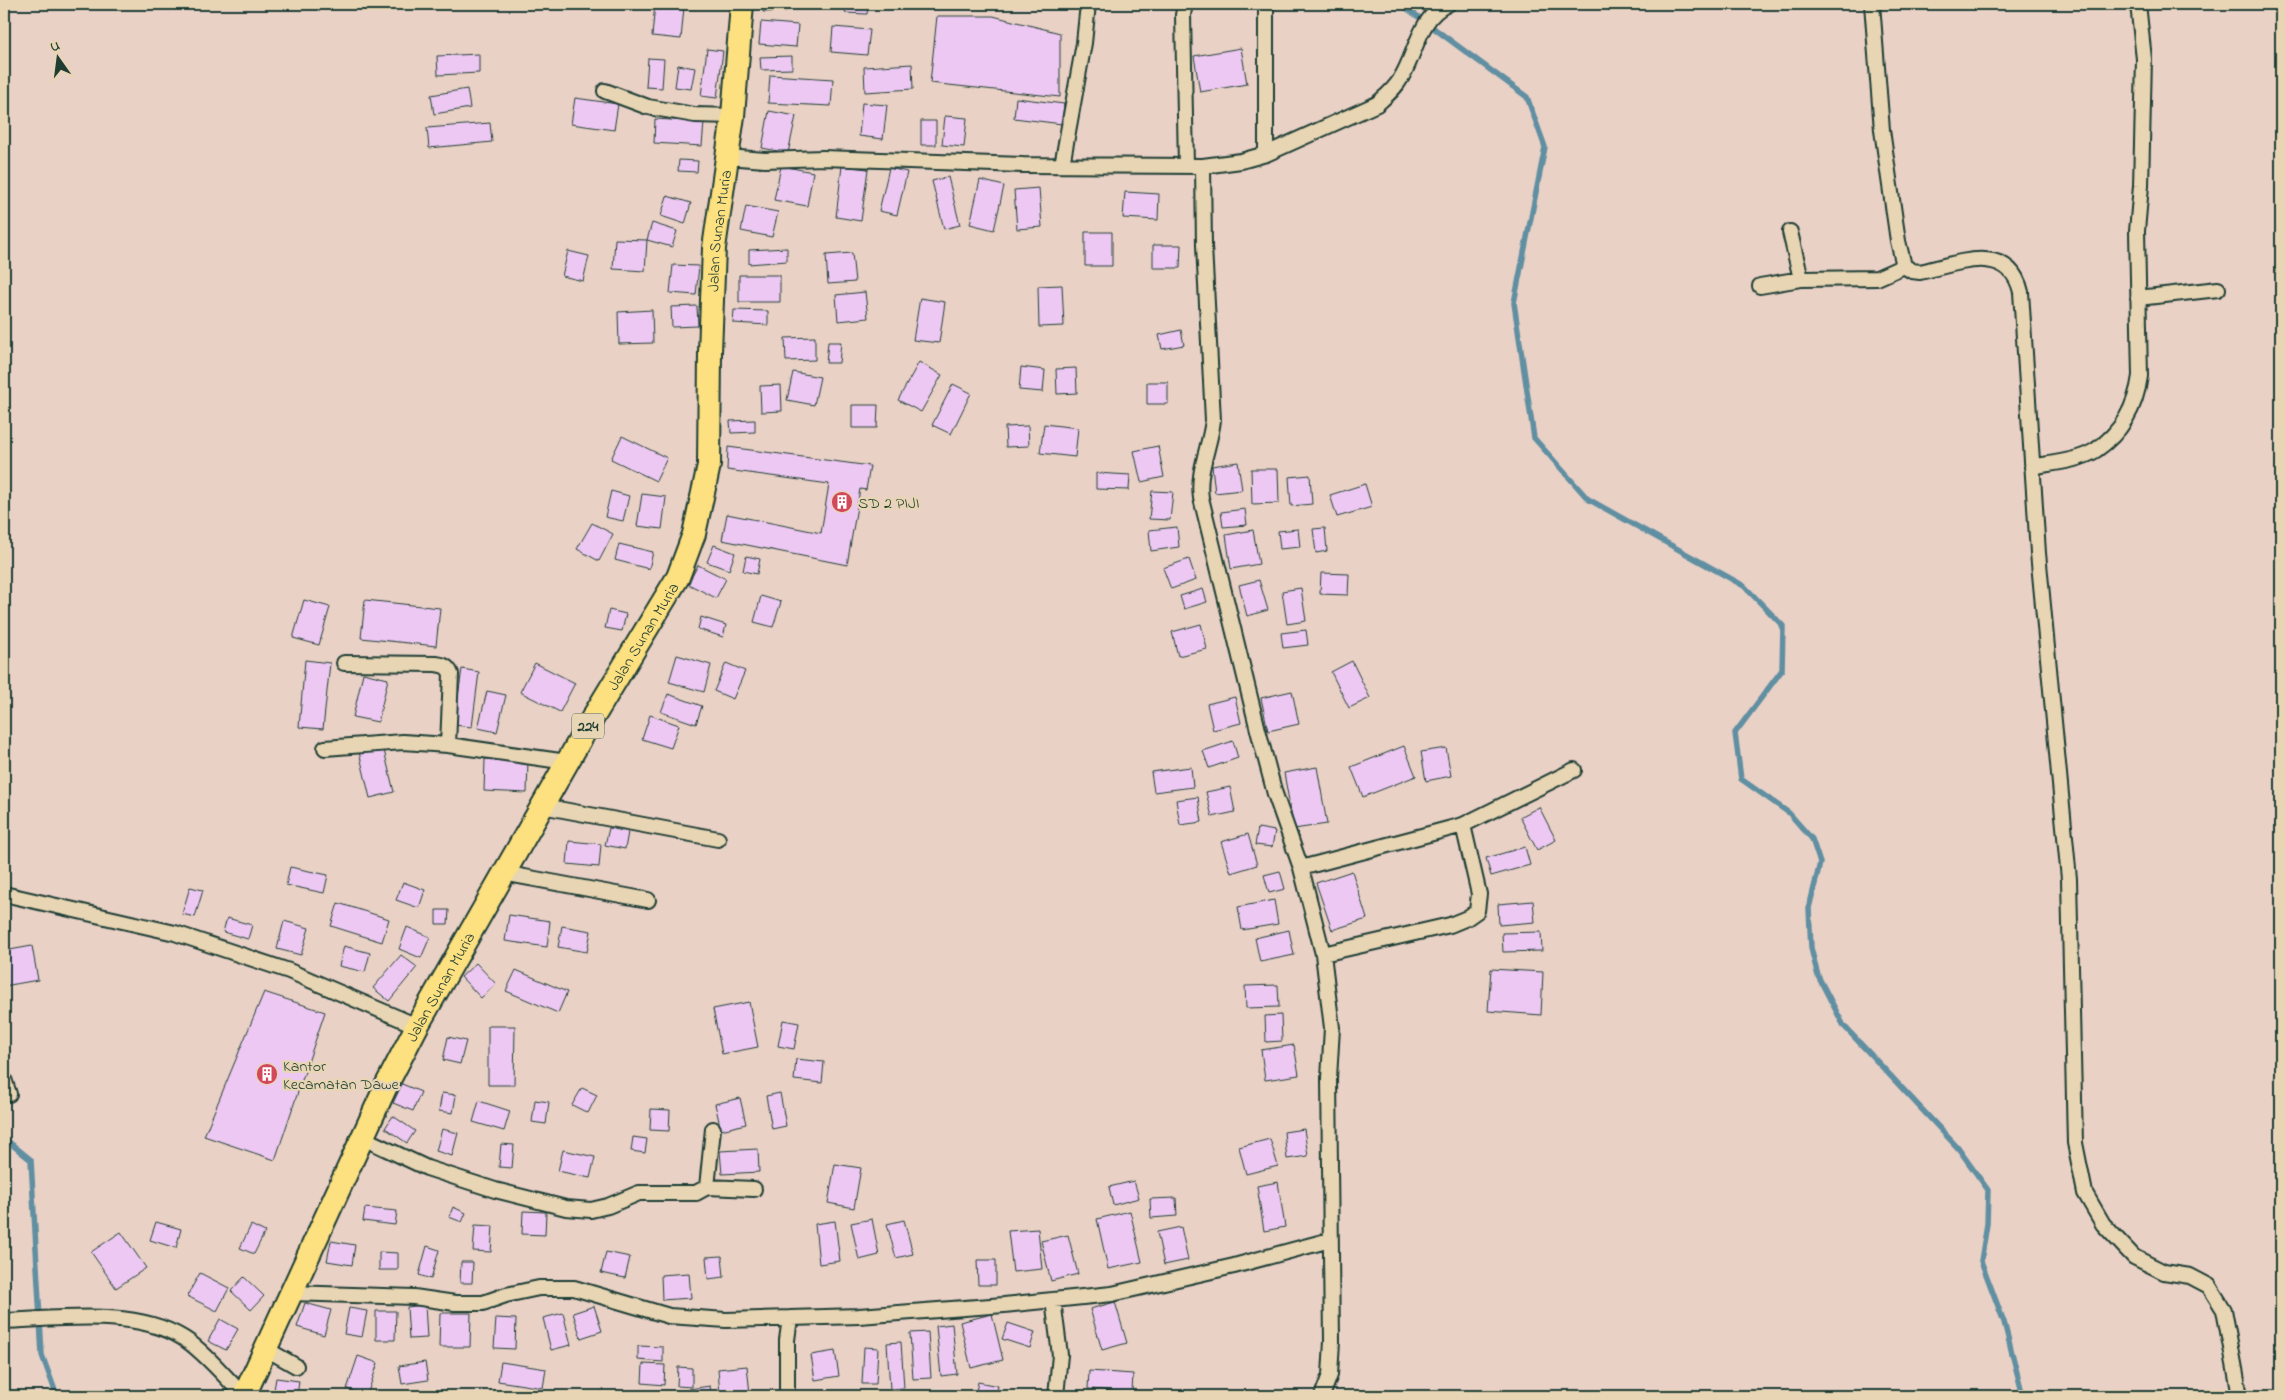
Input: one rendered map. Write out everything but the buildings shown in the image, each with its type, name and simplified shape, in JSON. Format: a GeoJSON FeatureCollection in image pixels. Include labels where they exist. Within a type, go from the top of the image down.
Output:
{"type":"FeatureCollection","features":[{"type":"Feature","properties":{"kind":"main road","name":"Jalan Sunan Muria"},"geometry":{"type":"LineString","coordinates":[[244,1396],[387,1084],[417,1026],[503,872],[678,577],[694,534],[709,465],[710,352],[714,248],[734,116],[742,4]]}},
{"type":"Feature","properties":{"kind":"street"},"geometry":{"type":"LineString","coordinates":[[1062,165],[1084,43],[1088,4]]}},
{"type":"Feature","properties":{"kind":"street"},"geometry":{"type":"LineString","coordinates":[[1185,4],[1183,15],[1186,166]]}},
{"type":"Feature","properties":{"kind":"street"},"geometry":{"type":"LineString","coordinates":[[1266,4],[1266,154]]}},
{"type":"Feature","properties":{"kind":"street"},"geometry":{"type":"LineString","coordinates":[[727,157],[766,160],[823,158],[1062,165],[1186,166],[1203,166],[1241,161],[1266,154],[1377,104],[1390,93],[1401,78],[1430,16],[1448,4]]}},
{"type":"Feature","properties":{"kind":"street"},"geometry":{"type":"LineString","coordinates":[[1872,4],[1882,130],[1898,240],[1904,266],[1912,271],[1920,272],[1975,260],[1988,260],[2005,266],[2019,282],[2021,292],[2038,552],[2069,879],[2075,1143],[2085,1194],[2103,1224],[2134,1257],[2164,1272],[2190,1276],[2209,1286],[2224,1310],[2240,1396]]}},
{"type":"Feature","properties":{"kind":"street"},"geometry":{"type":"LineString","coordinates":[[2032,467],[2072,459],[2095,450],[2113,435],[2128,415],[2137,396],[2140,376],[2137,231],[2144,60],[2138,4]]}},
{"type":"Feature","properties":{"kind":"street"},"geometry":{"type":"LineString","coordinates":[[605,91],[648,107],[695,115],[734,116]]}},
{"type":"Feature","properties":{"kind":"street"},"geometry":{"type":"LineString","coordinates":[[1203,166],[1204,246],[1212,420],[1211,438],[1199,481],[1200,498],[1275,794],[1301,868],[1324,954],[1332,1028],[1329,1078],[1332,1341],[1330,1375],[1322,1396]]}},
{"type":"Feature","properties":{"kind":"street"},"geometry":{"type":"LineString","coordinates":[[1790,232],[1801,279]]}},
{"type":"Feature","properties":{"kind":"street"},"geometry":{"type":"LineString","coordinates":[[1760,286],[1801,279],[1877,278],[1904,266]]}},
{"type":"Feature","properties":{"kind":"street"},"geometry":{"type":"LineString","coordinates":[[2138,298],[2218,289]]}},
{"type":"Feature","properties":{"kind":"street"},"geometry":{"type":"LineString","coordinates":[[344,663],[436,664],[443,665],[449,669],[451,674],[448,745]]}},
{"type":"Feature","properties":{"kind":"street"},"geometry":{"type":"LineString","coordinates":[[325,748],[403,742],[448,745],[567,762]]}},
{"type":"Feature","properties":{"kind":"street"},"geometry":{"type":"LineString","coordinates":[[1301,868],[1463,825],[1574,770]]}},
{"type":"Feature","properties":{"kind":"street"},"geometry":{"type":"LineString","coordinates":[[542,806],[718,840]]}},
{"type":"Feature","properties":{"kind":"street"},"geometry":{"type":"LineString","coordinates":[[1324,954],[1450,924],[1467,918],[1477,911],[1479,894],[1463,825]]}},
{"type":"Feature","properties":{"kind":"street"},"geometry":{"type":"LineString","coordinates":[[503,872],[648,900]]}},
{"type":"Feature","properties":{"kind":"street"},"geometry":{"type":"LineString","coordinates":[[4,894],[175,933],[289,970],[417,1026]]}},
{"type":"Feature","properties":{"kind":"street"},"geometry":{"type":"LineString","coordinates":[[4,1078],[9,1094]]}},
{"type":"Feature","properties":{"kind":"street"},"geometry":{"type":"LineString","coordinates":[[707,1187],[713,1129]]}},
{"type":"Feature","properties":{"kind":"street"},"geometry":{"type":"LineString","coordinates":[[363,1138],[427,1168],[495,1190],[566,1208],[591,1210],[608,1206],[639,1193],[696,1192],[707,1187],[754,1189]]}},
{"type":"Feature","properties":{"kind":"street"},"geometry":{"type":"LineString","coordinates":[[291,1293],[414,1297],[455,1303],[483,1303],[506,1295],[539,1288],[574,1288],[669,1316],[726,1320],[869,1315],[1112,1294],[1234,1266],[1330,1240]]}},
{"type":"Feature","properties":{"kind":"street"},"geometry":{"type":"LineString","coordinates":[[1053,1300],[1060,1355],[1056,1396]]}},
{"type":"Feature","properties":{"kind":"street"},"geometry":{"type":"LineString","coordinates":[[787,1396],[787,1340],[790,1318]]}},
{"type":"Feature","properties":{"kind":"street"},"geometry":{"type":"LineString","coordinates":[[4,1320],[132,1320],[162,1326],[185,1340],[244,1396]]}},
{"type":"Feature","properties":{"kind":"street"},"geometry":{"type":"LineString","coordinates":[[266,1349],[296,1366]]}},
{"type":"Feature","properties":{"kind":"waterway"},"geometry":{"type":"LineString","coordinates":[[1401,4],[1527,97],[1545,147],[1514,303],[1534,438],[1588,499],[1744,586],[1783,626],[1782,670],[1735,733],[1741,779],[1789,813],[1812,839],[1820,863],[1809,908],[1811,948],[1818,976],[1844,1026],[1958,1148],[1988,1190],[1987,1224],[1981,1261],[2004,1322],[2023,1396]]}},
{"type":"Feature","properties":{"kind":"waterway"},"geometry":{"type":"LineString","coordinates":[[4,1138],[31,1160],[42,1355],[57,1396]]}},
{"type":"Feature","properties":{"kind":"place","name":"SD 2 PIJI"},"geometry":{"type":"Point","coordinates":[842,502]}},
{"type":"Feature","properties":{"kind":"place","name":"Kantor Kecamatan Dawe"},"geometry":{"type":"Point","coordinates":[267,1074]}}]}
